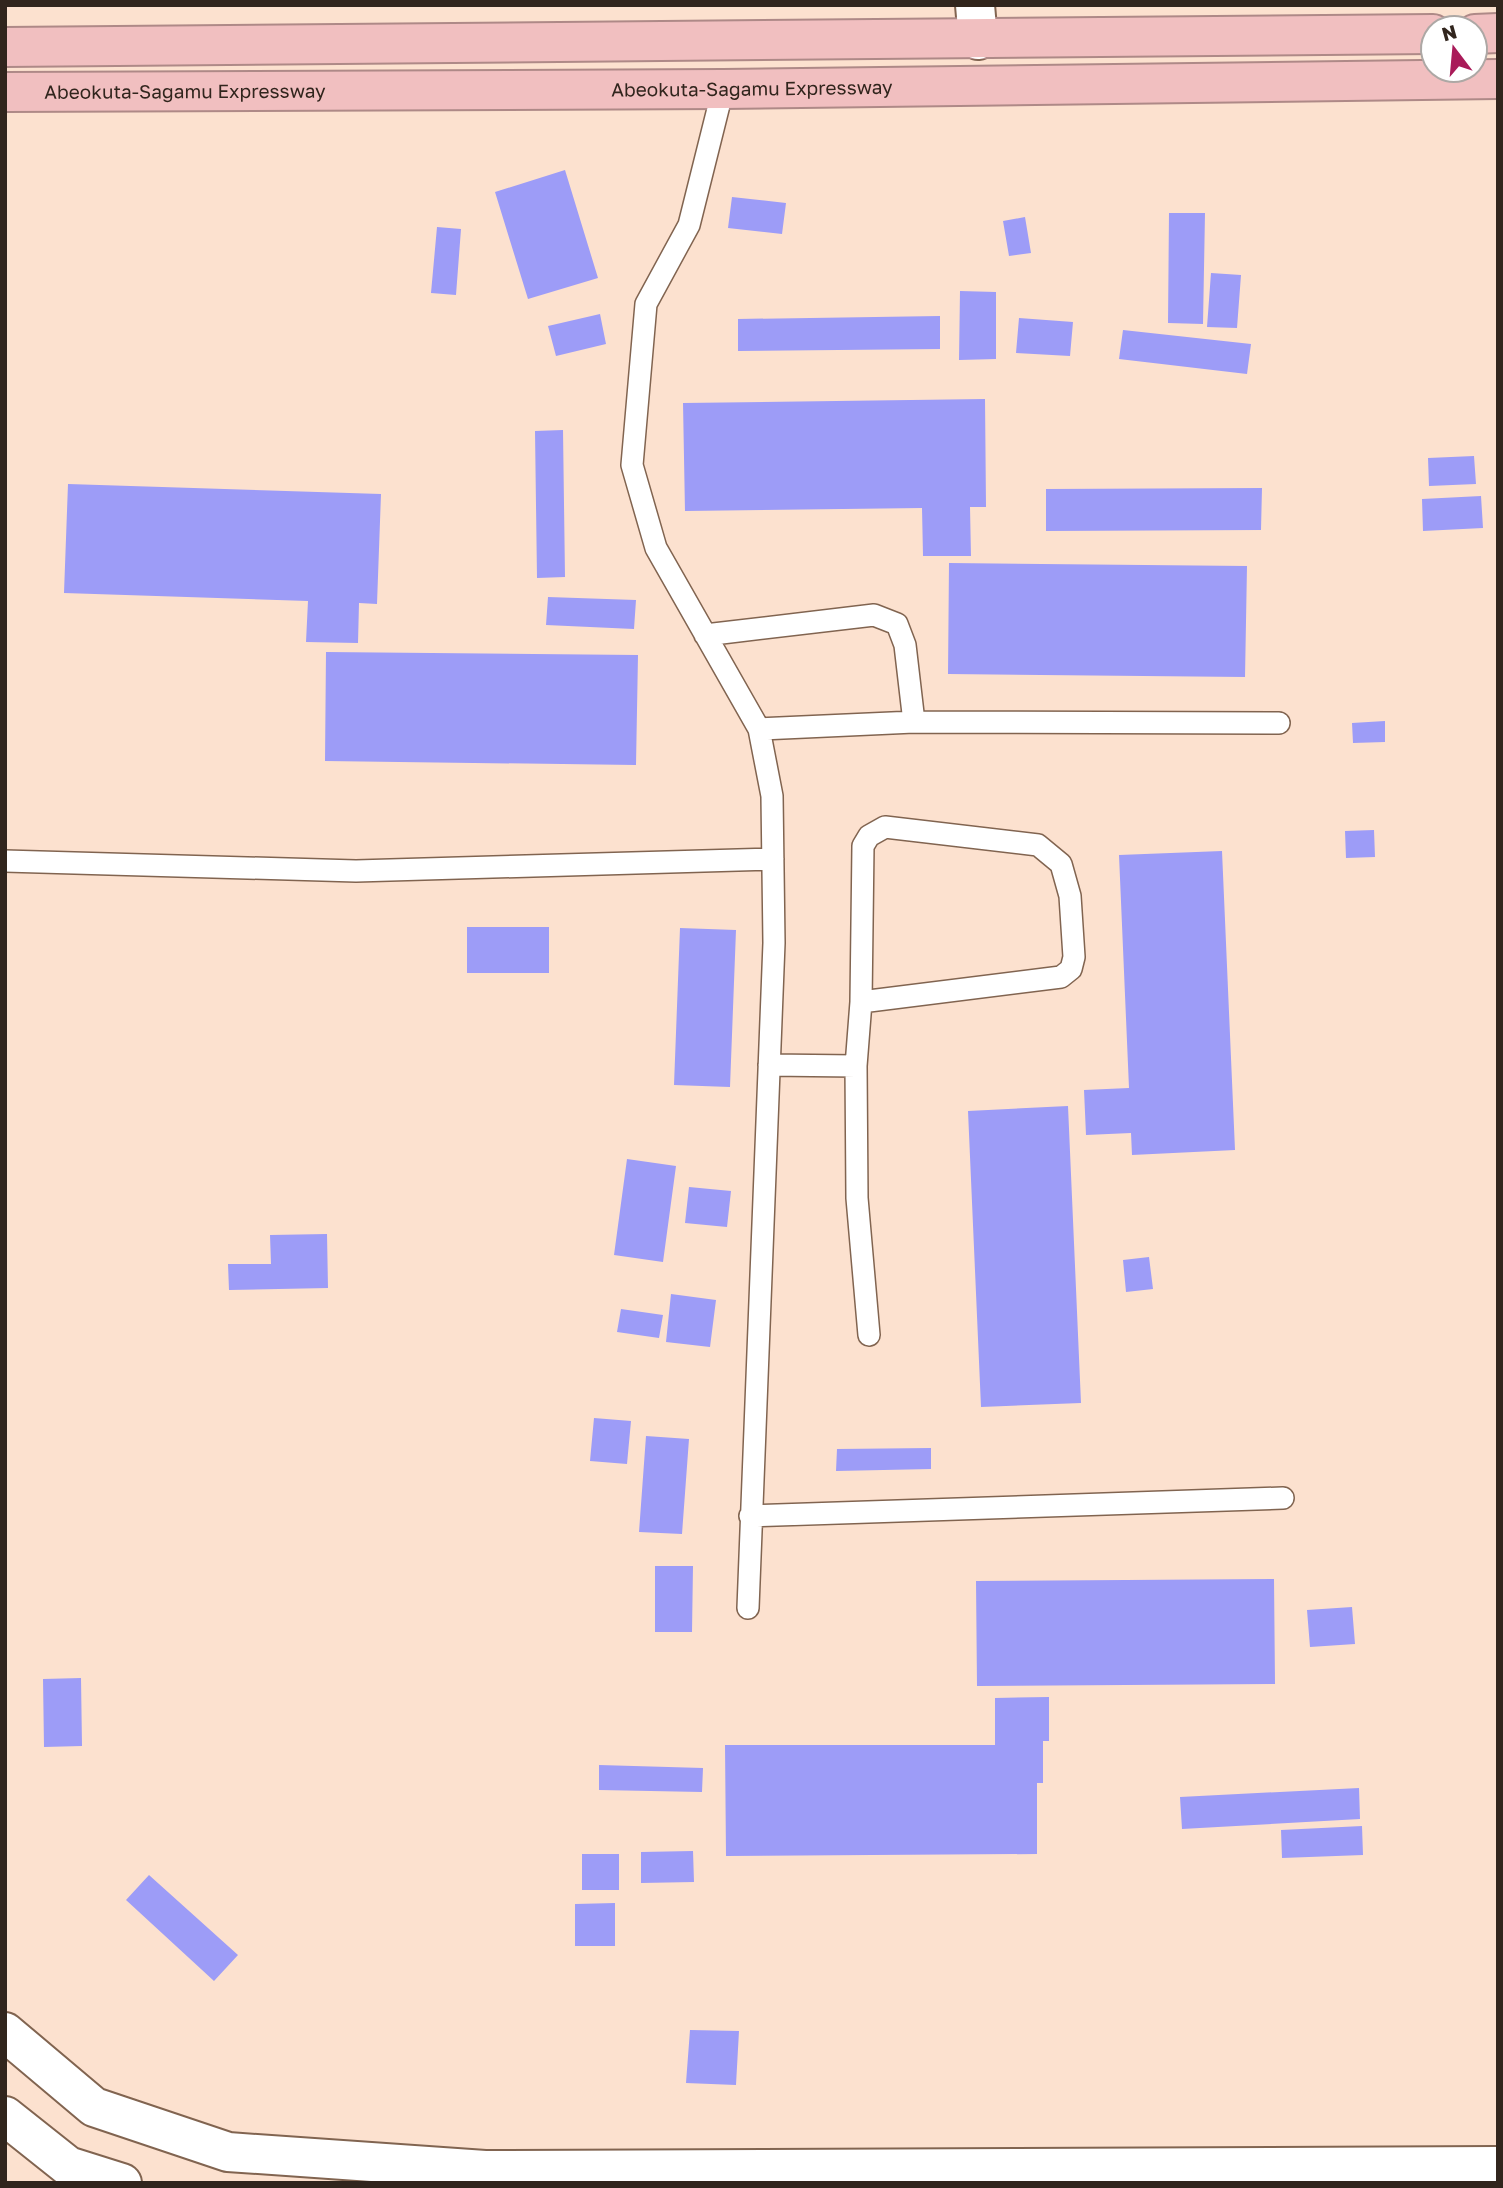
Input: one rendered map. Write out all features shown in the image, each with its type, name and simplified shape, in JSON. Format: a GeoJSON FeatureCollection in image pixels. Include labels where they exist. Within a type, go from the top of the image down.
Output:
{"type":"FeatureCollection","features":[{"type":"Feature","properties":{"kind":"highway"},"geometry":{"type":"LineString","coordinates":[[5,47],[977,23],[1419,34]]}},
{"type":"Feature","properties":{"kind":"highway","name":"Abeokuta-Sagamu Expressway"},"geometry":{"type":"LineString","coordinates":[[5,92],[723,89],[1498,79]]}},
{"type":"Feature","properties":{"kind":"street"},"geometry":{"type":"LineString","coordinates":[[5,2032],[94,2108],[228,2152],[485,2170],[1498,2166]]}},
{"type":"Feature","properties":{"kind":"street"},"geometry":{"type":"LineString","coordinates":[[5,2116],[68,2166],[122,2183]]}},
{"type":"Feature","properties":{"kind":"lane"},"geometry":{"type":"LineString","coordinates":[[723,89],[689,225],[646,304],[632,465],[656,548],[759,729],[772,796],[774,943],[748,1608]]}},
{"type":"Feature","properties":{"kind":"lane"},"geometry":{"type":"LineString","coordinates":[[705,635],[874,615],[897,624],[905,645],[914,722]]}},
{"type":"Feature","properties":{"kind":"lane"},"geometry":{"type":"LineString","coordinates":[[759,729],[914,722],[1279,723]]}},
{"type":"Feature","properties":{"kind":"lane"},"geometry":{"type":"LineString","coordinates":[[861,1002],[1061,977],[1071,969],[1073,957],[1070,896],[1060,864],[1038,845],[885,827],[869,836],[863,846],[861,1002],[856,1066],[857,1198],[869,1335]]}},
{"type":"Feature","properties":{"kind":"lane"},"geometry":{"type":"LineString","coordinates":[[5,861],[356,871],[773,859]]}},
{"type":"Feature","properties":{"kind":"lane"},"geometry":{"type":"LineString","coordinates":[[769,1065],[856,1066]]}},
{"type":"Feature","properties":{"kind":"lane"},"geometry":{"type":"LineString","coordinates":[[750,1516],[1283,1498]]}},
{"type":"Feature","properties":{"kind":"building"},"geometry":{"type":"Polygon","coordinates":[[[565,170],[598,278],[528,299],[495,192],[565,170]]]}},
{"type":"Feature","properties":{"kind":"building"},"geometry":{"type":"Polygon","coordinates":[[[732,197],[786,203],[782,234],[728,228],[732,197]]]}},
{"type":"Feature","properties":{"kind":"building"},"geometry":{"type":"Polygon","coordinates":[[[1169,213],[1205,213],[1203,324],[1168,323],[1169,213]]]}},
{"type":"Feature","properties":{"kind":"building"},"geometry":{"type":"Polygon","coordinates":[[[1025,217],[1031,253],[1009,256],[1003,221],[1025,217]]]}},
{"type":"Feature","properties":{"kind":"building"},"geometry":{"type":"Polygon","coordinates":[[[437,227],[461,229],[456,295],[431,293],[437,227]]]}},
{"type":"Feature","properties":{"kind":"building"},"geometry":{"type":"Polygon","coordinates":[[[1211,273],[1241,275],[1237,328],[1207,327],[1211,273]]]}},
{"type":"Feature","properties":{"kind":"building"},"geometry":{"type":"Polygon","coordinates":[[[960,291],[996,292],[996,359],[959,360],[960,291]]]}},
{"type":"Feature","properties":{"kind":"building"},"geometry":{"type":"Polygon","coordinates":[[[600,314],[606,344],[556,356],[548,326],[600,314]]]}},
{"type":"Feature","properties":{"kind":"building"},"geometry":{"type":"Polygon","coordinates":[[[940,316],[940,349],[738,351],[738,319],[940,316]]]}},
{"type":"Feature","properties":{"kind":"building"},"geometry":{"type":"Polygon","coordinates":[[[1019,318],[1073,322],[1070,356],[1016,353],[1019,318]]]}},
{"type":"Feature","properties":{"kind":"building"},"geometry":{"type":"Polygon","coordinates":[[[1123,330],[1251,344],[1247,374],[1119,359],[1123,330]]]}},
{"type":"Feature","properties":{"kind":"building"},"geometry":{"type":"Polygon","coordinates":[[[985,399],[986,507],[970,507],[971,556],[923,556],[922,508],[685,511],[683,403],[985,399]]]}},
{"type":"Feature","properties":{"kind":"building"},"geometry":{"type":"Polygon","coordinates":[[[563,430],[565,577],[537,578],[535,431],[563,430]]]}},
{"type":"Feature","properties":{"kind":"building"},"geometry":{"type":"Polygon","coordinates":[[[1474,456],[1476,484],[1429,486],[1428,458],[1474,456]]]}},
{"type":"Feature","properties":{"kind":"building"},"geometry":{"type":"Polygon","coordinates":[[[68,484],[381,494],[377,604],[359,603],[358,643],[306,642],[308,601],[64,593],[68,484]]]}},
{"type":"Feature","properties":{"kind":"building"},"geometry":{"type":"Polygon","coordinates":[[[1262,488],[1261,530],[1046,531],[1046,489],[1262,488]]]}},
{"type":"Feature","properties":{"kind":"building"},"geometry":{"type":"Polygon","coordinates":[[[1481,496],[1483,528],[1423,531],[1422,499],[1481,496]]]}},
{"type":"Feature","properties":{"kind":"building"},"geometry":{"type":"Polygon","coordinates":[[[949,563],[1247,566],[1245,677],[948,674],[949,563]]]}},
{"type":"Feature","properties":{"kind":"building"},"geometry":{"type":"Polygon","coordinates":[[[548,597],[636,600],[634,629],[546,625],[548,597]]]}},
{"type":"Feature","properties":{"kind":"building"},"geometry":{"type":"Polygon","coordinates":[[[326,652],[638,655],[636,765],[325,761],[326,652]]]}},
{"type":"Feature","properties":{"kind":"building"},"geometry":{"type":"Polygon","coordinates":[[[1385,721],[1385,742],[1353,743],[1352,723],[1385,721]]]}},
{"type":"Feature","properties":{"kind":"building"},"geometry":{"type":"Polygon","coordinates":[[[1374,830],[1375,857],[1346,858],[1345,831],[1374,830]]]}},
{"type":"Feature","properties":{"kind":"building"},"geometry":{"type":"Polygon","coordinates":[[[1222,851],[1235,1150],[1132,1155],[1131,1133],[1086,1135],[1084,1090],[1129,1088],[1119,855],[1222,851]]]}},
{"type":"Feature","properties":{"kind":"building"},"geometry":{"type":"Polygon","coordinates":[[[467,927],[549,927],[549,973],[467,973],[467,927]]]}},
{"type":"Feature","properties":{"kind":"building"},"geometry":{"type":"Polygon","coordinates":[[[680,928],[736,930],[730,1087],[674,1085],[680,928]]]}},
{"type":"Feature","properties":{"kind":"building"},"geometry":{"type":"Polygon","coordinates":[[[1068,1106],[1081,1403],[981,1407],[968,1111],[1068,1106]]]}},
{"type":"Feature","properties":{"kind":"building"},"geometry":{"type":"Polygon","coordinates":[[[627,1159],[676,1166],[663,1262],[614,1255],[627,1159]]]}},
{"type":"Feature","properties":{"kind":"building"},"geometry":{"type":"Polygon","coordinates":[[[689,1187],[731,1191],[727,1227],[685,1223],[689,1187]]]}},
{"type":"Feature","properties":{"kind":"building"},"geometry":{"type":"Polygon","coordinates":[[[327,1234],[328,1288],[229,1290],[228,1264],[271,1264],[270,1235],[327,1234]]]}},
{"type":"Feature","properties":{"kind":"building"},"geometry":{"type":"Polygon","coordinates":[[[1149,1257],[1153,1289],[1126,1292],[1123,1260],[1149,1257]]]}},
{"type":"Feature","properties":{"kind":"building"},"geometry":{"type":"Polygon","coordinates":[[[671,1294],[716,1300],[710,1347],[666,1342],[671,1294]]]}},
{"type":"Feature","properties":{"kind":"building"},"geometry":{"type":"Polygon","coordinates":[[[621,1309],[663,1315],[659,1338],[617,1332],[621,1309]]]}},
{"type":"Feature","properties":{"kind":"building"},"geometry":{"type":"Polygon","coordinates":[[[594,1418],[631,1421],[627,1464],[590,1461],[594,1418]]]}},
{"type":"Feature","properties":{"kind":"building"},"geometry":{"type":"Polygon","coordinates":[[[646,1436],[689,1439],[682,1534],[639,1532],[646,1436]]]}},
{"type":"Feature","properties":{"kind":"building"},"geometry":{"type":"Polygon","coordinates":[[[931,1448],[931,1469],[836,1471],[837,1449],[931,1448]]]}},
{"type":"Feature","properties":{"kind":"building"},"geometry":{"type":"Polygon","coordinates":[[[655,1566],[693,1566],[692,1632],[655,1632],[655,1566]]]}},
{"type":"Feature","properties":{"kind":"building"},"geometry":{"type":"Polygon","coordinates":[[[1274,1579],[1275,1684],[977,1686],[976,1581],[1274,1579]]]}},
{"type":"Feature","properties":{"kind":"building"},"geometry":{"type":"Polygon","coordinates":[[[1352,1607],[1355,1644],[1310,1647],[1307,1610],[1352,1607]]]}},
{"type":"Feature","properties":{"kind":"building"},"geometry":{"type":"Polygon","coordinates":[[[81,1678],[82,1746],[44,1747],[43,1679],[81,1678]]]}},
{"type":"Feature","properties":{"kind":"building"},"geometry":{"type":"Polygon","coordinates":[[[1049,1697],[1049,1741],[1043,1741],[1043,1783],[1037,1783],[1037,1854],[726,1856],[725,1745],[995,1745],[995,1698],[1049,1697]]]}},
{"type":"Feature","properties":{"kind":"building"},"geometry":{"type":"Polygon","coordinates":[[[599,1765],[703,1768],[702,1792],[599,1790],[599,1765]]]}},
{"type":"Feature","properties":{"kind":"building"},"geometry":{"type":"Polygon","coordinates":[[[1359,1788],[1360,1819],[1182,1829],[1180,1797],[1359,1788]]]}},
{"type":"Feature","properties":{"kind":"building"},"geometry":{"type":"Polygon","coordinates":[[[1362,1826],[1363,1855],[1282,1858],[1281,1830],[1362,1826]]]}},
{"type":"Feature","properties":{"kind":"building"},"geometry":{"type":"Polygon","coordinates":[[[693,1851],[694,1882],[641,1883],[641,1852],[693,1851]]]}},
{"type":"Feature","properties":{"kind":"building"},"geometry":{"type":"Polygon","coordinates":[[[582,1854],[619,1854],[619,1890],[582,1890],[582,1854]]]}},
{"type":"Feature","properties":{"kind":"building"},"geometry":{"type":"Polygon","coordinates":[[[149,1875],[238,1955],[214,1981],[126,1900],[149,1875]]]}},
{"type":"Feature","properties":{"kind":"building"},"geometry":{"type":"Polygon","coordinates":[[[615,1903],[615,1946],[575,1946],[575,1904],[615,1903]]]}},
{"type":"Feature","properties":{"kind":"building"},"geometry":{"type":"Polygon","coordinates":[[[690,2030],[739,2031],[736,2085],[686,2083],[690,2030]]]}}]}
